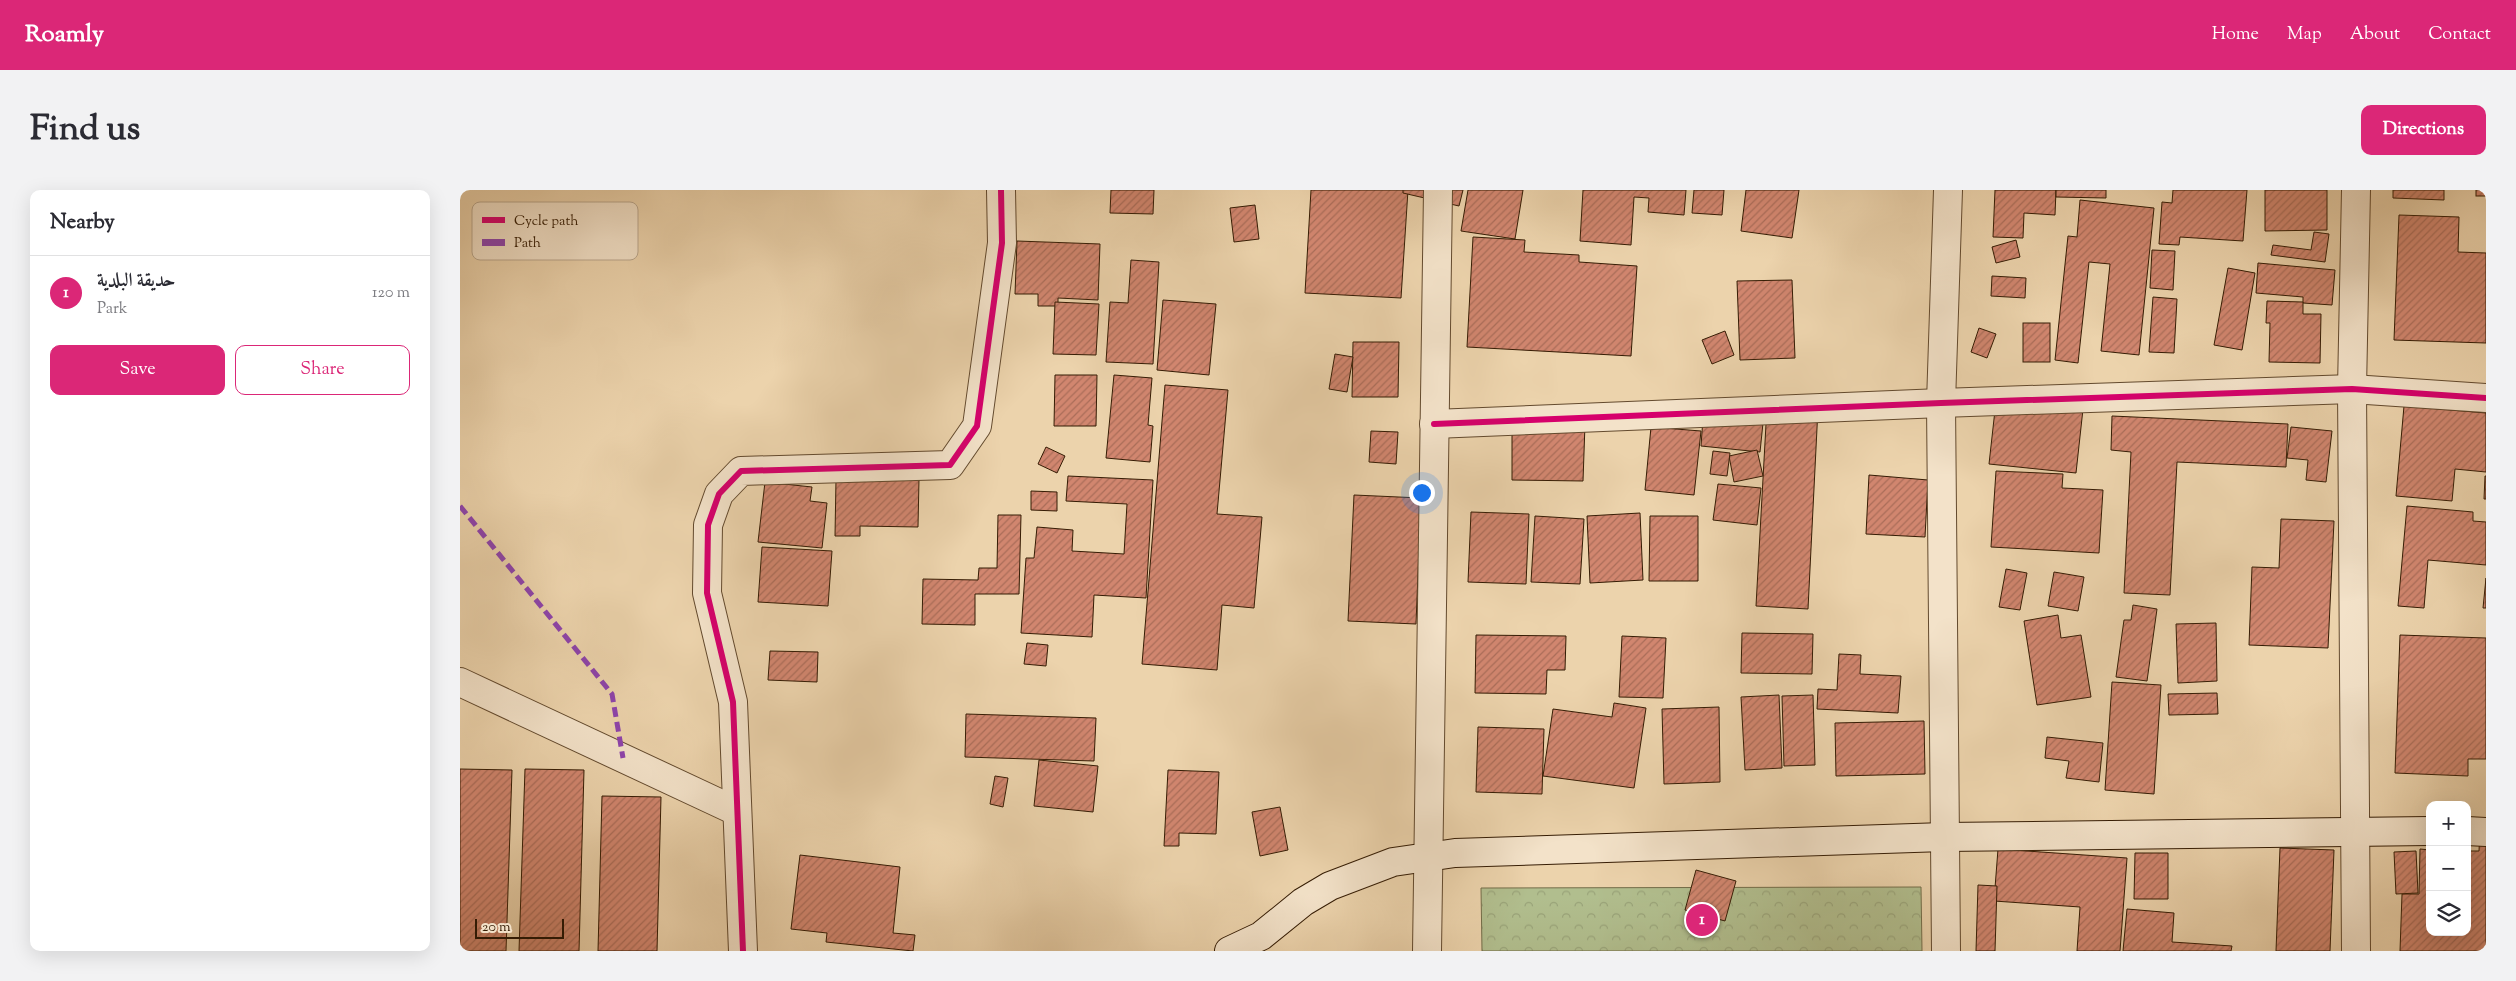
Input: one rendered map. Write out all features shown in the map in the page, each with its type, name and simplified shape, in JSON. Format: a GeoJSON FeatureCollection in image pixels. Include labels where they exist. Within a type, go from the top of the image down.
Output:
{"type":"FeatureCollection","features":[{"type":"Feature","properties":{"kind":"street"},"geometry":{"type":"LineString","coordinates":[[743,951],[733,702],[708,593],[708,526],[720,494],[741,471],[950,465],[977,426],[1002,243],[1000,190]]}},
{"type":"Feature","properties":{"kind":"street"},"geometry":{"type":"LineString","coordinates":[[1427,951],[1426,856],[1438,190]]}},
{"type":"Feature","properties":{"kind":"street"},"geometry":{"type":"LineString","coordinates":[[1946,951],[1940,403],[1948,190]]}},
{"type":"Feature","properties":{"kind":"street"},"geometry":{"type":"LineString","coordinates":[[2356,190],[2352,389],[2356,951]]}},
{"type":"Feature","properties":{"kind":"street"},"geometry":{"type":"LineString","coordinates":[[1434,424],[1940,403],[2352,389],[2486,398]]}},
{"type":"Feature","properties":{"kind":"street"},"geometry":{"type":"LineString","coordinates":[[460,682],[736,811]]}},
{"type":"Feature","properties":{"kind":"street"},"geometry":{"type":"LineString","coordinates":[[1229,951],[1256,944],[1303,902],[1330,886],[1393,862],[1426,856],[1475,852],[1944,837],[2426,831]]}},
{"type":"Feature","properties":{"kind":"street"},"geometry":{"type":"LineString","coordinates":[[2471,832],[2486,832]]}},
{"type":"Feature","properties":{"kind":"green space"},"geometry":{"type":"Polygon","coordinates":[[[1921,887],[1922,951],[1482,951],[1481,888],[1921,887]]]}},
{"type":"Feature","properties":{"kind":"building"},"geometry":{"type":"Polygon","coordinates":[[[1111,190],[1154,190],[1153,214],[1110,213],[1111,190]]]}},
{"type":"Feature","properties":{"kind":"building"},"geometry":{"type":"Polygon","coordinates":[[[1311,190],[1408,190],[1401,298],[1305,293],[1311,190]]]}},
{"type":"Feature","properties":{"kind":"building"},"geometry":{"type":"Polygon","coordinates":[[[1403,190],[1463,190],[1459,206],[1403,193],[1403,190]]]}},
{"type":"Feature","properties":{"kind":"building"},"geometry":{"type":"Polygon","coordinates":[[[1468,190],[1523,190],[1515,239],[1461,231],[1468,190]]]}},
{"type":"Feature","properties":{"kind":"building"},"geometry":{"type":"Polygon","coordinates":[[[1583,190],[1686,190],[1684,215],[1648,212],[1649,198],[1634,197],[1631,245],[1580,241],[1583,190]]]}},
{"type":"Feature","properties":{"kind":"building"},"geometry":{"type":"Polygon","coordinates":[[[1694,190],[1724,190],[1722,215],[1692,213],[1694,190]]]}},
{"type":"Feature","properties":{"kind":"building"},"geometry":{"type":"Polygon","coordinates":[[[1746,190],[1799,190],[1792,238],[1741,231],[1746,190]]]}},
{"type":"Feature","properties":{"kind":"building"},"geometry":{"type":"Polygon","coordinates":[[[1995,190],[2056,190],[2055,215],[2024,213],[2023,238],[1993,237],[1995,190]]]}},
{"type":"Feature","properties":{"kind":"building"},"geometry":{"type":"Polygon","coordinates":[[[2056,190],[2106,190],[2106,198],[2056,197],[2056,190]]]}},
{"type":"Feature","properties":{"kind":"building"},"geometry":{"type":"Polygon","coordinates":[[[2173,190],[2247,190],[2243,241],[2180,237],[2179,245],[2159,244],[2162,202],[2172,203],[2173,190]]]}},
{"type":"Feature","properties":{"kind":"building"},"geometry":{"type":"Polygon","coordinates":[[[2265,190],[2327,190],[2327,230],[2265,231],[2265,190]]]}},
{"type":"Feature","properties":{"kind":"building"},"geometry":{"type":"Polygon","coordinates":[[[2393,190],[2444,190],[2444,200],[2393,198],[2393,190]]]}},
{"type":"Feature","properties":{"kind":"building"},"geometry":{"type":"Polygon","coordinates":[[[2476,190],[2486,190],[2486,196],[2476,196],[2476,190]]]}},
{"type":"Feature","properties":{"kind":"building"},"geometry":{"type":"Polygon","coordinates":[[[2080,200],[2154,208],[2139,355],[2101,351],[2110,264],[2089,262],[2078,363],[2055,360],[2068,236],[2077,237],[2080,200]]]}},
{"type":"Feature","properties":{"kind":"building"},"geometry":{"type":"Polygon","coordinates":[[[1255,205],[1259,239],[1234,242],[1230,208],[1255,205]]]}},
{"type":"Feature","properties":{"kind":"building"},"geometry":{"type":"Polygon","coordinates":[[[2399,215],[2459,217],[2458,252],[2486,253],[2486,343],[2394,340],[2399,215]]]}},
{"type":"Feature","properties":{"kind":"building"},"geometry":{"type":"Polygon","coordinates":[[[2314,232],[2329,234],[2325,262],[2271,255],[2273,245],[2311,250],[2314,232]]]}},
{"type":"Feature","properties":{"kind":"building"},"geometry":{"type":"Polygon","coordinates":[[[1473,237],[1525,240],[1524,252],[1579,255],[1579,262],[1637,266],[1631,356],[1467,347],[1473,237]]]}},
{"type":"Feature","properties":{"kind":"building"},"geometry":{"type":"Polygon","coordinates":[[[2016,240],[2020,257],[1996,263],[1992,247],[2016,240]]]}},
{"type":"Feature","properties":{"kind":"building"},"geometry":{"type":"Polygon","coordinates":[[[1017,241],[1100,244],[1098,300],[1058,298],[1058,306],[1038,306],[1038,294],[1015,294],[1017,241]]]}},
{"type":"Feature","properties":{"kind":"building"},"geometry":{"type":"Polygon","coordinates":[[[2152,250],[2175,251],[2173,290],[2150,288],[2152,250]]]}},
{"type":"Feature","properties":{"kind":"building"},"geometry":{"type":"Polygon","coordinates":[[[1131,260],[1159,262],[1153,364],[1106,362],[1110,302],[1128,303],[1131,260]]]}},
{"type":"Feature","properties":{"kind":"building"},"geometry":{"type":"Polygon","coordinates":[[[2258,263],[2335,270],[2332,305],[2303,303],[2303,297],[2256,293],[2258,263]]]}},
{"type":"Feature","properties":{"kind":"building"},"geometry":{"type":"Polygon","coordinates":[[[2228,268],[2255,273],[2242,350],[2214,345],[2228,268]]]}},
{"type":"Feature","properties":{"kind":"building"},"geometry":{"type":"Polygon","coordinates":[[[1992,276],[2026,278],[2025,298],[1991,296],[1992,276]]]}},
{"type":"Feature","properties":{"kind":"building"},"geometry":{"type":"Polygon","coordinates":[[[1792,280],[1795,358],[1740,360],[1737,281],[1792,280]]]}},
{"type":"Feature","properties":{"kind":"building"},"geometry":{"type":"Polygon","coordinates":[[[2153,297],[2177,299],[2174,353],[2149,352],[2153,297]]]}},
{"type":"Feature","properties":{"kind":"building"},"geometry":{"type":"Polygon","coordinates":[[[1163,300],[1216,304],[1209,375],[1157,370],[1163,300]]]}},
{"type":"Feature","properties":{"kind":"building"},"geometry":{"type":"Polygon","coordinates":[[[2267,301],[2303,302],[2303,314],[2321,314],[2320,363],[2269,362],[2270,323],[2266,323],[2267,301]]]}},
{"type":"Feature","properties":{"kind":"building"},"geometry":{"type":"Polygon","coordinates":[[[1055,302],[1099,304],[1096,355],[1053,354],[1055,302]]]}},
{"type":"Feature","properties":{"kind":"building"},"geometry":{"type":"Polygon","coordinates":[[[2023,323],[2050,323],[2050,362],[2023,362],[2023,323]]]}},
{"type":"Feature","properties":{"kind":"building"},"geometry":{"type":"Polygon","coordinates":[[[1979,328],[1996,334],[1987,358],[1971,352],[1979,328]]]}},
{"type":"Feature","properties":{"kind":"building"},"geometry":{"type":"Polygon","coordinates":[[[1725,331],[1734,355],[1712,364],[1702,340],[1725,331]]]}},
{"type":"Feature","properties":{"kind":"building"},"geometry":{"type":"Polygon","coordinates":[[[1353,342],[1399,342],[1398,397],[1352,397],[1353,342]]]}},
{"type":"Feature","properties":{"kind":"building"},"geometry":{"type":"Polygon","coordinates":[[[1335,354],[1353,357],[1347,392],[1329,389],[1335,354]]]}},
{"type":"Feature","properties":{"kind":"building"},"geometry":{"type":"Polygon","coordinates":[[[1055,375],[1097,375],[1096,426],[1054,426],[1055,375]]]}},
{"type":"Feature","properties":{"kind":"building"},"geometry":{"type":"Polygon","coordinates":[[[1114,375],[1152,378],[1148,425],[1153,426],[1150,462],[1106,458],[1114,375]]]}},
{"type":"Feature","properties":{"kind":"building"},"geometry":{"type":"Polygon","coordinates":[[[1165,385],[1228,390],[1217,514],[1262,517],[1254,608],[1222,605],[1217,670],[1142,664],[1165,385]]]}},
{"type":"Feature","properties":{"kind":"building"},"geometry":{"type":"Polygon","coordinates":[[[1996,401],[2083,409],[2076,473],[1989,464],[1996,401]]]}},
{"type":"Feature","properties":{"kind":"building"},"geometry":{"type":"Polygon","coordinates":[[[1767,406],[1818,408],[1808,609],[1756,606],[1767,406]]]}},
{"type":"Feature","properties":{"kind":"building"},"geometry":{"type":"Polygon","coordinates":[[[2404,406],[2486,413],[2486,472],[2455,469],[2452,501],[2396,496],[2404,406]]]}},
{"type":"Feature","properties":{"kind":"building"},"geometry":{"type":"Polygon","coordinates":[[[2112,416],[2288,424],[2286,467],[2177,462],[2170,595],[2124,593],[2131,452],[2111,450],[2112,416]]]}},
{"type":"Feature","properties":{"kind":"building"},"geometry":{"type":"Polygon","coordinates":[[[1703,418],[1763,423],[1760,452],[1701,446],[1703,418]]]}},
{"type":"Feature","properties":{"kind":"building"},"geometry":{"type":"Polygon","coordinates":[[[1512,423],[1585,424],[1583,481],[1512,480],[1512,423]]]}},
{"type":"Feature","properties":{"kind":"building"},"geometry":{"type":"Polygon","coordinates":[[[1651,427],[1701,431],[1694,495],[1645,490],[1651,427]]]}},
{"type":"Feature","properties":{"kind":"building"},"geometry":{"type":"Polygon","coordinates":[[[2291,427],[2332,431],[2326,482],[2306,480],[2308,460],[2287,458],[2291,427]]]}},
{"type":"Feature","properties":{"kind":"building"},"geometry":{"type":"Polygon","coordinates":[[[1371,431],[1398,432],[1396,464],[1369,462],[1371,431]]]}},
{"type":"Feature","properties":{"kind":"building"},"geometry":{"type":"Polygon","coordinates":[[[1046,447],[1065,456],[1057,473],[1038,464],[1046,447]]]}},
{"type":"Feature","properties":{"kind":"building"},"geometry":{"type":"Polygon","coordinates":[[[1757,450],[1763,476],[1734,482],[1729,456],[1757,450]]]}},
{"type":"Feature","properties":{"kind":"building"},"geometry":{"type":"Polygon","coordinates":[[[1713,451],[1730,453],[1727,476],[1710,474],[1713,451]]]}},
{"type":"Feature","properties":{"kind":"building"},"geometry":{"type":"Polygon","coordinates":[[[1996,471],[2063,474],[2062,488],[2103,490],[2099,553],[1991,547],[1996,471]]]}},
{"type":"Feature","properties":{"kind":"building"},"geometry":{"type":"Polygon","coordinates":[[[1869,475],[1928,480],[1925,537],[1866,534],[1869,475]]]}},
{"type":"Feature","properties":{"kind":"building"},"geometry":{"type":"Polygon","coordinates":[[[1068,476],[1153,480],[1146,598],[1094,595],[1092,637],[1021,633],[1026,558],[1034,558],[1037,527],[1073,530],[1072,551],[1124,554],[1127,504],[1066,501],[1068,476]]]}},
{"type":"Feature","properties":{"kind":"building"},"geometry":{"type":"Polygon","coordinates":[[[2485,476],[2486,499],[2484,499],[2485,476]]]}},
{"type":"Feature","properties":{"kind":"building"},"geometry":{"type":"Polygon","coordinates":[[[836,479],[919,479],[918,527],[860,526],[860,536],[835,536],[836,479]]]}},
{"type":"Feature","properties":{"kind":"building"},"geometry":{"type":"Polygon","coordinates":[[[765,482],[812,487],[810,501],[827,503],[822,548],[758,542],[765,482]]]}},
{"type":"Feature","properties":{"kind":"building"},"geometry":{"type":"Polygon","coordinates":[[[1718,484],[1761,488],[1757,525],[1713,520],[1718,484]]]}},
{"type":"Feature","properties":{"kind":"building"},"geometry":{"type":"Polygon","coordinates":[[[1031,491],[1057,492],[1057,511],[1031,510],[1031,491]]]}},
{"type":"Feature","properties":{"kind":"building"},"geometry":{"type":"Polygon","coordinates":[[[1354,495],[1421,498],[1416,624],[1348,621],[1354,495]]]}},
{"type":"Feature","properties":{"kind":"building"},"geometry":{"type":"Polygon","coordinates":[[[2407,506],[2473,512],[2473,521],[2486,522],[2486,565],[2428,560],[2424,608],[2398,606],[2407,506]]]}},
{"type":"Feature","properties":{"kind":"building"},"geometry":{"type":"Polygon","coordinates":[[[1471,512],[1529,514],[1526,584],[1468,582],[1471,512]]]}},
{"type":"Feature","properties":{"kind":"building"},"geometry":{"type":"Polygon","coordinates":[[[1640,513],[1643,580],[1590,583],[1587,516],[1640,513]]]}},
{"type":"Feature","properties":{"kind":"building"},"geometry":{"type":"Polygon","coordinates":[[[998,515],[1021,515],[1019,594],[975,594],[975,625],[922,624],[923,579],[978,580],[979,568],[997,568],[998,515]]]}},
{"type":"Feature","properties":{"kind":"building"},"geometry":{"type":"Polygon","coordinates":[[[1535,516],[1584,519],[1580,584],[1531,582],[1535,516]]]}},
{"type":"Feature","properties":{"kind":"building"},"geometry":{"type":"Polygon","coordinates":[[[1650,516],[1698,516],[1698,581],[1649,581],[1650,516]]]}},
{"type":"Feature","properties":{"kind":"building"},"geometry":{"type":"Polygon","coordinates":[[[2281,519],[2334,521],[2328,648],[2249,645],[2252,567],[2279,568],[2281,519]]]}},
{"type":"Feature","properties":{"kind":"building"},"geometry":{"type":"Polygon","coordinates":[[[762,547],[832,551],[828,606],[758,602],[762,547]]]}},
{"type":"Feature","properties":{"kind":"building"},"geometry":{"type":"Polygon","coordinates":[[[2006,569],[2027,573],[2020,610],[1999,607],[2006,569]]]}},
{"type":"Feature","properties":{"kind":"building"},"geometry":{"type":"Polygon","coordinates":[[[2054,572],[2084,577],[2078,611],[2048,606],[2054,572]]]}},
{"type":"Feature","properties":{"kind":"building"},"geometry":{"type":"Polygon","coordinates":[[[2486,578],[2486,608],[2483,608],[2486,578]]]}},
{"type":"Feature","properties":{"kind":"building"},"geometry":{"type":"Polygon","coordinates":[[[2133,605],[2157,609],[2147,681],[2116,677],[2124,620],[2131,620],[2133,605]]]}},
{"type":"Feature","properties":{"kind":"building"},"geometry":{"type":"Polygon","coordinates":[[[2058,615],[2061,638],[2081,635],[2091,697],[2037,705],[2024,621],[2058,615]]]}},
{"type":"Feature","properties":{"kind":"building"},"geometry":{"type":"Polygon","coordinates":[[[2216,623],[2217,681],[2178,683],[2176,624],[2216,623]]]}},
{"type":"Feature","properties":{"kind":"building"},"geometry":{"type":"Polygon","coordinates":[[[1742,633],[1813,634],[1812,674],[1741,673],[1742,633]]]}},
{"type":"Feature","properties":{"kind":"building"},"geometry":{"type":"Polygon","coordinates":[[[1476,635],[1566,636],[1565,670],[1547,670],[1546,694],[1475,693],[1476,635]]]}},
{"type":"Feature","properties":{"kind":"building"},"geometry":{"type":"Polygon","coordinates":[[[2400,635],[2486,638],[2486,759],[2468,759],[2468,776],[2395,773],[2400,635]]]}},
{"type":"Feature","properties":{"kind":"building"},"geometry":{"type":"Polygon","coordinates":[[[1622,636],[1666,638],[1663,698],[1619,697],[1622,636]]]}},
{"type":"Feature","properties":{"kind":"building"},"geometry":{"type":"Polygon","coordinates":[[[1027,643],[1048,645],[1046,666],[1024,664],[1027,643]]]}},
{"type":"Feature","properties":{"kind":"building"},"geometry":{"type":"Polygon","coordinates":[[[770,651],[818,652],[817,682],[768,680],[770,651]]]}},
{"type":"Feature","properties":{"kind":"building"},"geometry":{"type":"Polygon","coordinates":[[[1839,654],[1861,655],[1860,674],[1901,676],[1898,713],[1817,709],[1818,689],[1837,690],[1839,654]]]}},
{"type":"Feature","properties":{"kind":"building"},"geometry":{"type":"Polygon","coordinates":[[[2112,682],[2161,685],[2154,794],[2105,790],[2112,682]]]}},
{"type":"Feature","properties":{"kind":"building"},"geometry":{"type":"Polygon","coordinates":[[[2217,693],[2218,714],[2169,715],[2168,694],[2217,693]]]}},
{"type":"Feature","properties":{"kind":"building"},"geometry":{"type":"Polygon","coordinates":[[[1779,695],[1782,768],[1745,770],[1741,697],[1779,695]]]}},
{"type":"Feature","properties":{"kind":"building"},"geometry":{"type":"Polygon","coordinates":[[[1813,695],[1815,765],[1784,766],[1782,696],[1813,695]]]}},
{"type":"Feature","properties":{"kind":"building"},"geometry":{"type":"Polygon","coordinates":[[[1614,703],[1646,708],[1634,788],[1543,776],[1553,709],[1612,717],[1614,703]]]}},
{"type":"Feature","properties":{"kind":"building"},"geometry":{"type":"Polygon","coordinates":[[[1719,707],[1720,782],[1664,784],[1662,709],[1719,707]]]}},
{"type":"Feature","properties":{"kind":"building"},"geometry":{"type":"Polygon","coordinates":[[[966,714],[1096,718],[1094,761],[965,757],[966,714]]]}},
{"type":"Feature","properties":{"kind":"building"},"geometry":{"type":"Polygon","coordinates":[[[1924,721],[1925,774],[1836,776],[1835,723],[1924,721]]]}},
{"type":"Feature","properties":{"kind":"building"},"geometry":{"type":"Polygon","coordinates":[[[1478,727],[1544,729],[1542,794],[1476,792],[1478,727]]]}},
{"type":"Feature","properties":{"kind":"building"},"geometry":{"type":"Polygon","coordinates":[[[2047,737],[2103,743],[2099,782],[2066,778],[2069,761],[2045,758],[2047,737]]]}},
{"type":"Feature","properties":{"kind":"building"},"geometry":{"type":"Polygon","coordinates":[[[1039,760],[1098,766],[1093,812],[1034,806],[1039,760]]]}},
{"type":"Feature","properties":{"kind":"building"},"geometry":{"type":"Polygon","coordinates":[[[460,769],[512,770],[506,951],[460,951],[460,769]]]}},
{"type":"Feature","properties":{"kind":"building"},"geometry":{"type":"Polygon","coordinates":[[[525,769],[584,770],[579,951],[519,951],[525,769]]]}},
{"type":"Feature","properties":{"kind":"building"},"geometry":{"type":"Polygon","coordinates":[[[1168,770],[1219,772],[1216,834],[1179,833],[1179,846],[1164,846],[1168,770]]]}},
{"type":"Feature","properties":{"kind":"building"},"geometry":{"type":"Polygon","coordinates":[[[995,776],[1008,778],[1003,807],[990,804],[995,776]]]}},
{"type":"Feature","properties":{"kind":"building"},"geometry":{"type":"Polygon","coordinates":[[[602,796],[661,797],[657,951],[598,951],[602,796]]]}},
{"type":"Feature","properties":{"kind":"building"},"geometry":{"type":"Polygon","coordinates":[[[1280,807],[1288,850],[1260,856],[1252,812],[1280,807]]]}},
{"type":"Feature","properties":{"kind":"building"},"geometry":{"type":"Polygon","coordinates":[[[2480,828],[2486,828],[2486,951],[2400,951],[2402,894],[2419,894],[2420,849],[2426,850],[2426,936],[2471,936],[2471,851],[2479,851],[2480,828]]]}},
{"type":"Feature","properties":{"kind":"building"},"geometry":{"type":"Polygon","coordinates":[[[2280,848],[2334,850],[2330,951],[2276,951],[2280,848]]]}},
{"type":"Feature","properties":{"kind":"building"},"geometry":{"type":"Polygon","coordinates":[[[1998,849],[2127,858],[2120,951],[2077,951],[2080,907],[1994,901],[1998,849]]]}},
{"type":"Feature","properties":{"kind":"building"},"geometry":{"type":"Polygon","coordinates":[[[2416,851],[2418,893],[2396,894],[2394,852],[2416,851]]]}},
{"type":"Feature","properties":{"kind":"building"},"geometry":{"type":"Polygon","coordinates":[[[2135,853],[2168,853],[2168,899],[2134,899],[2135,853]]]}},
{"type":"Feature","properties":{"kind":"building"},"geometry":{"type":"Polygon","coordinates":[[[800,855],[900,867],[893,933],[915,935],[913,951],[826,942],[827,933],[791,929],[800,855]]]}},
{"type":"Feature","properties":{"kind":"building"},"geometry":{"type":"Polygon","coordinates":[[[1696,870],[1736,881],[1725,921],[1685,910],[1696,870]]]}},
{"type":"Feature","properties":{"kind":"building"},"geometry":{"type":"Polygon","coordinates":[[[1978,885],[1997,886],[1995,951],[1976,951],[1978,885]]]}},
{"type":"Feature","properties":{"kind":"building"},"geometry":{"type":"Polygon","coordinates":[[[2127,909],[2174,913],[2172,942],[2232,946],[2231,951],[2123,951],[2127,909]]]}},
{"type":"Feature","properties":{"kind":"marked path"},"geometry":{"type":"LineString","coordinates":[[460,506],[612,694],[623,758]]}},
{"type":"Feature","properties":{"kind":"cycle path"},"geometry":{"type":"LineString","coordinates":[[743,951],[733,702],[707,593],[708,525],[719,494],[741,471],[950,465],[977,426],[1002,243],[1001,190]]}},
{"type":"Feature","properties":{"kind":"cycle path"},"geometry":{"type":"LineString","coordinates":[[1434,424],[1941,403],[2352,389],[2486,398]]}},
{"type":"Feature","properties":{"kind":"place","name":"حديقة البلدية"},"geometry":{"type":"Point","coordinates":[1702,920]}}]}
